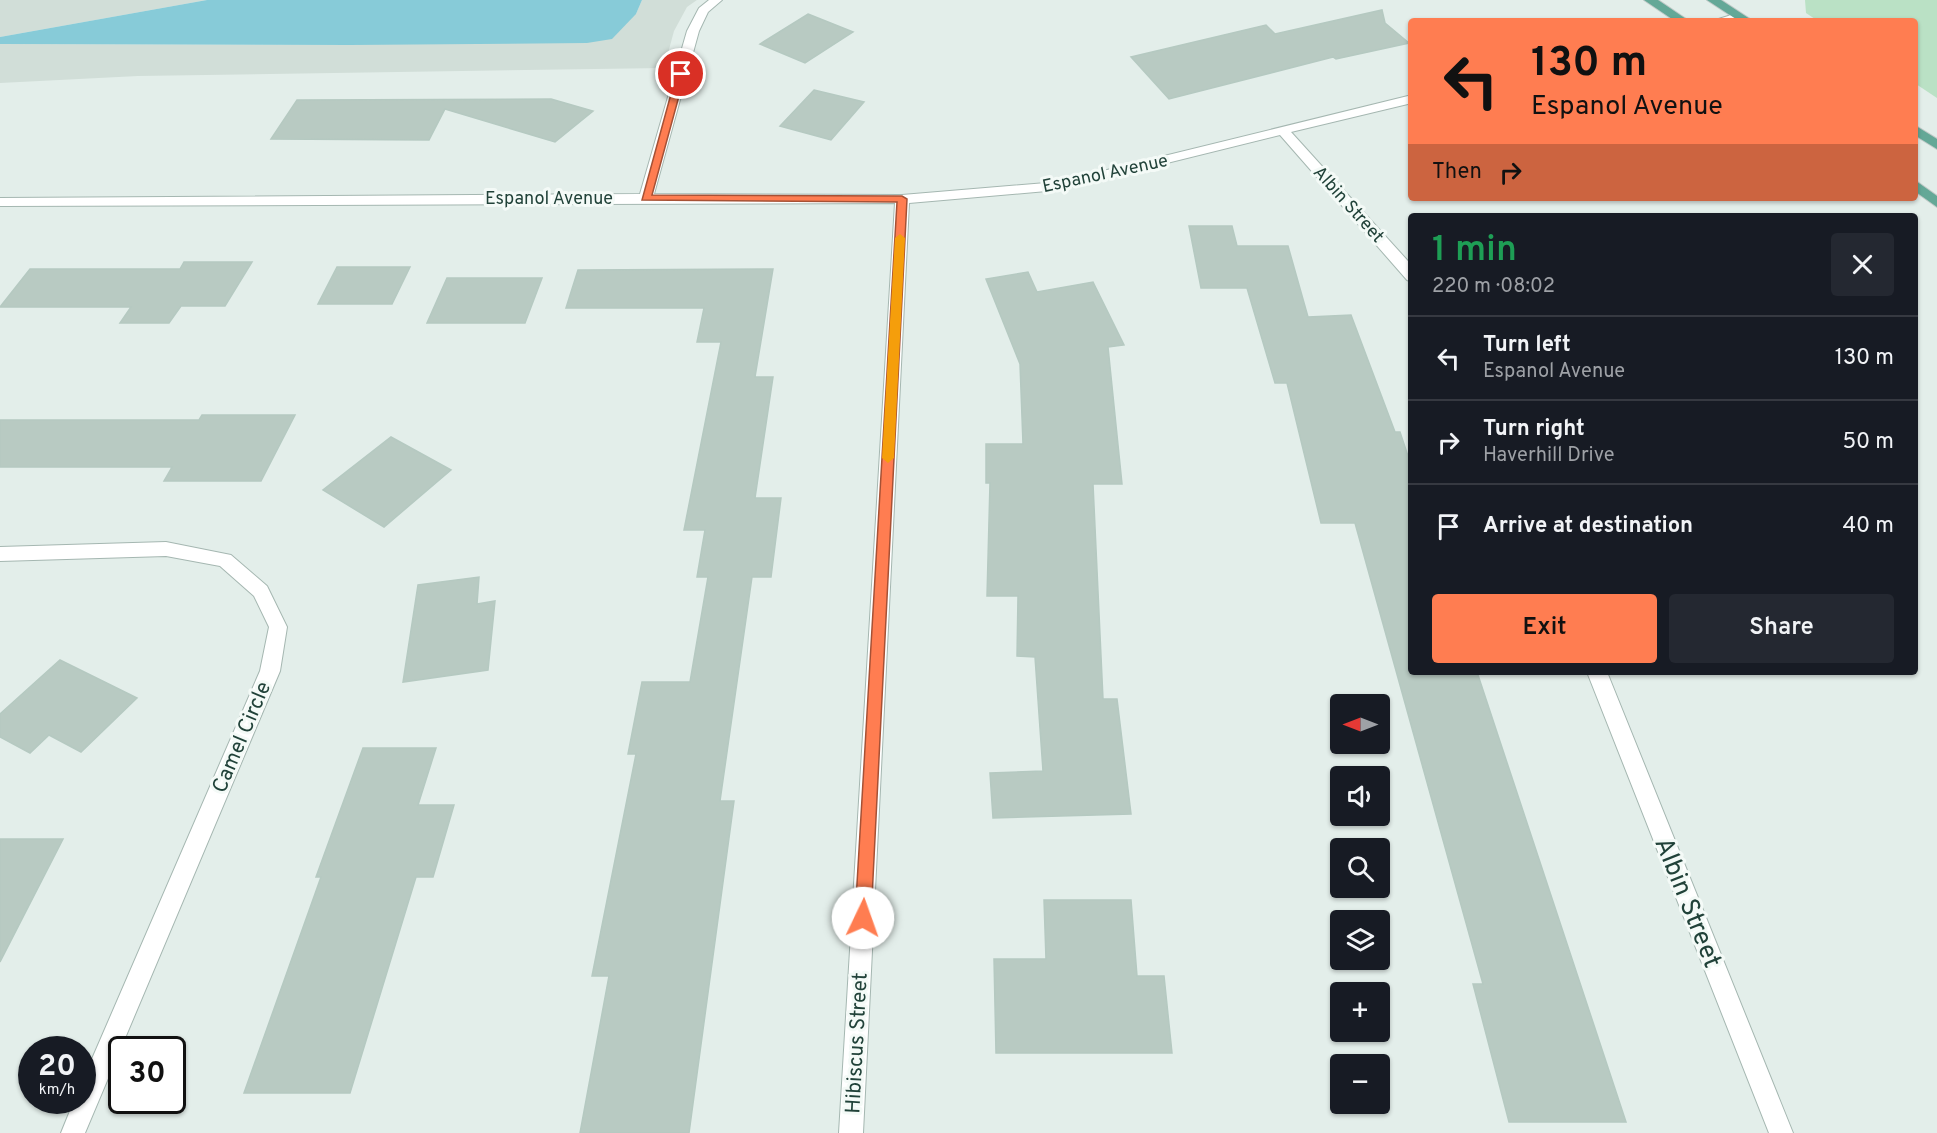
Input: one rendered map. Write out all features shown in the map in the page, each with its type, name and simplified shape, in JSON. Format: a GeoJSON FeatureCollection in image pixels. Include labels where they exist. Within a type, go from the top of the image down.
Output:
{"type":"FeatureCollection","features":[{"type":"Feature","properties":{"kind":"main road"},"geometry":{"type":"LineString","coordinates":[[1650,0],[1678,18]]}},
{"type":"Feature","properties":{"kind":"main road"},"geometry":{"type":"LineString","coordinates":[[1713,0],[1743,18]]}},
{"type":"Feature","properties":{"kind":"main road"},"geometry":{"type":"LineString","coordinates":[[1918,131],[1937,145]]}},
{"type":"Feature","properties":{"kind":"main road"},"geometry":{"type":"LineString","coordinates":[[1918,187],[1937,203]]}},
{"type":"Feature","properties":{"kind":"street"},"geometry":{"type":"LineString","coordinates":[[646,198],[693,31],[703,10],[716,0]]}},
{"type":"Feature","properties":{"kind":"street","name":"Espanol Avenue"},"geometry":{"type":"LineString","coordinates":[[0,202],[646,198],[902,199],[1058,186],[1408,100]]}},
{"type":"Feature","properties":{"kind":"street","name":"Albin Street"},"geometry":{"type":"LineString","coordinates":[[1284,132],[1408,271]]}},
{"type":"Feature","properties":{"kind":"street","name":"Hibiscus Street"},"geometry":{"type":"LineString","coordinates":[[851,1133],[902,199]]}},
{"type":"Feature","properties":{"kind":"street","name":"Camel Circle"},"geometry":{"type":"LineString","coordinates":[[0,554],[166,549],[225,560],[261,591],[278,627],[270,671],[73,1133]]}},
{"type":"Feature","properties":{"kind":"street","name":"Albin Street"},"geometry":{"type":"LineString","coordinates":[[1598,675],[1781,1133]]}},
{"type":"Feature","properties":{"kind":"shaded area"},"geometry":{"type":"Polygon","coordinates":[[[0,0],[207,0],[0,37],[0,0]]]}},
{"type":"Feature","properties":{"kind":"shaded area"},"geometry":{"type":"Polygon","coordinates":[[[642,0],[697,0],[687,7],[674,31],[664,68],[138,76],[0,83],[0,44],[350,45],[636,14],[642,0]]]}},
{"type":"Feature","properties":{"kind":"green space"},"geometry":{"type":"Polygon","coordinates":[[[1805,0],[1937,0],[1937,98],[1918,85],[1918,18],[1814,18],[1806,13],[1805,0]]]}},
{"type":"Feature","properties":{"kind":"water"},"geometry":{"type":"Polygon","coordinates":[[[207,0],[642,0],[636,14],[612,39],[587,43],[0,44],[0,37],[207,0]]]}},
{"type":"Feature","properties":{"kind":"building"},"geometry":{"type":"Polygon","coordinates":[[[1382,10],[1385,23],[1408,43],[1336,59],[1333,57],[1169,99],[1131,57],[1266,25],[1275,34],[1382,10]]]}},
{"type":"Feature","properties":{"kind":"building"},"geometry":{"type":"Polygon","coordinates":[[[808,14],[853,32],[805,63],[760,44],[808,14]]]}},
{"type":"Feature","properties":{"kind":"building"},"geometry":{"type":"Polygon","coordinates":[[[814,90],[864,102],[831,140],[780,126],[814,90]]]}},
{"type":"Feature","properties":{"kind":"building"},"geometry":{"type":"Polygon","coordinates":[[[551,99],[593,111],[555,142],[445,109],[429,140],[271,139],[297,100],[551,99]]]}},
{"type":"Feature","properties":{"kind":"building"},"geometry":{"type":"Polygon","coordinates":[[[1189,226],[1232,226],[1237,246],[1288,246],[1308,317],[1351,315],[1395,432],[1400,432],[1408,456],[1408,675],[1478,675],[1626,1122],[1509,1122],[1473,984],[1483,984],[1355,523],[1321,523],[1287,383],[1275,383],[1247,288],[1201,288],[1189,226]]]}},
{"type":"Feature","properties":{"kind":"building"},"geometry":{"type":"Polygon","coordinates":[[[184,262],[252,262],[225,306],[181,306],[169,323],[120,323],[131,307],[0,307],[30,269],[180,269],[184,262]]]}},
{"type":"Feature","properties":{"kind":"building"},"geometry":{"type":"Polygon","coordinates":[[[337,267],[410,267],[392,304],[318,304],[337,267]]]}},
{"type":"Feature","properties":{"kind":"building"},"geometry":{"type":"Polygon","coordinates":[[[773,269],[755,377],[773,377],[755,498],[781,498],[771,577],[752,577],[720,801],[734,801],[689,1133],[580,1133],[609,976],[592,976],[636,754],[628,754],[642,682],[690,682],[708,577],[697,577],[705,530],[684,530],[721,342],[697,342],[704,308],[566,308],[578,270],[773,269]]]}},
{"type":"Feature","properties":{"kind":"building"},"geometry":{"type":"Polygon","coordinates":[[[1028,272],[1037,292],[1093,282],[1124,345],[1108,347],[1122,484],[1093,484],[1103,699],[1117,699],[1131,814],[993,818],[990,773],[1043,771],[1035,657],[1017,656],[1018,596],[987,596],[990,483],[986,483],[986,444],[1023,444],[1020,364],[986,279],[1028,272]]]}},
{"type":"Feature","properties":{"kind":"building"},"geometry":{"type":"Polygon","coordinates":[[[447,278],[542,278],[525,323],[427,323],[447,278]]]}},
{"type":"Feature","properties":{"kind":"building"},"geometry":{"type":"Polygon","coordinates":[[[202,415],[295,415],[261,481],[164,481],[172,467],[0,467],[0,420],[199,420],[202,415]]]}},
{"type":"Feature","properties":{"kind":"building"},"geometry":{"type":"Polygon","coordinates":[[[391,437],[451,470],[384,527],[323,490],[391,437]]]}},
{"type":"Feature","properties":{"kind":"building"},"geometry":{"type":"Polygon","coordinates":[[[479,577],[477,604],[495,601],[488,670],[403,682],[418,585],[479,577]]]}},
{"type":"Feature","properties":{"kind":"building"},"geometry":{"type":"Polygon","coordinates":[[[60,660],[137,698],[81,752],[49,735],[30,753],[0,737],[0,714],[60,660]]]}},
{"type":"Feature","properties":{"kind":"building"},"geometry":{"type":"Polygon","coordinates":[[[363,748],[436,748],[418,805],[454,805],[433,877],[416,877],[350,1093],[244,1093],[321,877],[316,877],[363,748]]]}},
{"type":"Feature","properties":{"kind":"building"},"geometry":{"type":"Polygon","coordinates":[[[0,839],[63,839],[0,962],[0,839]]]}},
{"type":"Feature","properties":{"kind":"building"},"geometry":{"type":"Polygon","coordinates":[[[1044,900],[1131,900],[1137,976],[1164,976],[1172,1053],[996,1053],[994,959],[1046,959],[1044,900]]]}},
{"type":"Feature","properties":{"kind":"slow traffic"},"geometry":{"type":"LineString","coordinates":[[888,458],[900,238]]}},
{"type":"Feature","properties":{"kind":"route"},"geometry":{"type":"LineString","coordinates":[[681,74],[646,198],[902,199],[863,918]]}}]}
